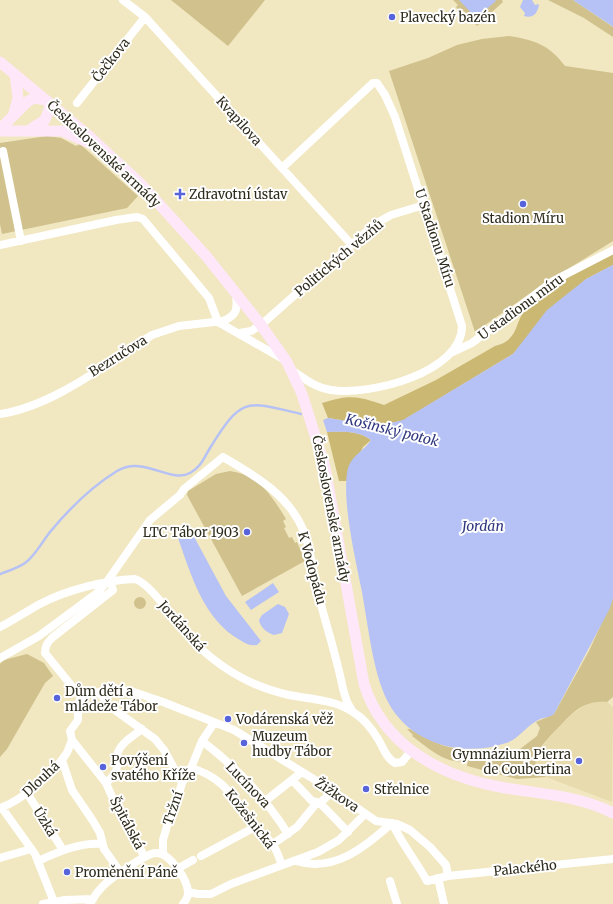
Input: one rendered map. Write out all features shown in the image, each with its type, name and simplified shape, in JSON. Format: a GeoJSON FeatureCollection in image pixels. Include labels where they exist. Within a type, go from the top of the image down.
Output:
{"type":"FeatureCollection","features":[{"type":"Feature","properties":{"kind":"main road","name":"Československé armády"},"geometry":{"type":"LineString","coordinates":[[0,62],[49,102],[140,183],[178,223],[236,293],[262,325],[290,366],[314,427],[325,467],[368,695],[379,718],[393,734],[412,751],[446,771],[499,787],[585,802],[613,813]]}},
{"type":"Feature","properties":{"kind":"main road"},"geometry":{"type":"LineString","coordinates":[[12,118],[18,98],[15,74]]}},
{"type":"Feature","properties":{"kind":"main road"},"geometry":{"type":"LineString","coordinates":[[0,130],[23,104],[30,99],[49,102],[45,120],[28,130]]}},
{"type":"Feature","properties":{"kind":"main road"},"geometry":{"type":"LineString","coordinates":[[0,130],[62,130],[104,150]]}},
{"type":"Feature","properties":{"kind":"street","name":"Kvapilova"},"geometry":{"type":"LineString","coordinates":[[123,0],[145,17],[351,244]]}},
{"type":"Feature","properties":{"kind":"street","name":"Čečkova"},"geometry":{"type":"LineString","coordinates":[[77,103],[145,17]]}},
{"type":"Feature","properties":{"kind":"street","name":"U Stadionu Míru"},"geometry":{"type":"LineString","coordinates":[[282,168],[373,83],[377,83],[386,95],[395,117],[462,321],[460,341],[450,353],[421,373],[405,380],[368,390],[330,390],[314,385],[290,366]]}},
{"type":"Feature","properties":{"kind":"street"},"geometry":{"type":"LineString","coordinates":[[3,151],[21,241]]}},
{"type":"Feature","properties":{"kind":"street","name":"Politických vězňů"},"geometry":{"type":"LineString","coordinates":[[262,325],[370,228],[386,218],[424,205]]}},
{"type":"Feature","properties":{"kind":"street"},"geometry":{"type":"LineString","coordinates":[[0,245],[116,220],[137,217],[143,219],[210,298],[218,322],[240,333],[290,366]]}},
{"type":"Feature","properties":{"kind":"street","name":"U stadionu míru"},"geometry":{"type":"LineString","coordinates":[[450,353],[472,343],[553,281],[613,250]]}},
{"type":"Feature","properties":{"kind":"street"},"geometry":{"type":"LineString","coordinates":[[218,322],[235,314],[237,308],[236,293]]}},
{"type":"Feature","properties":{"kind":"street","name":"Bezručova"},"geometry":{"type":"LineString","coordinates":[[0,414],[32,404],[60,392],[152,335],[165,329],[218,322]]}},
{"type":"Feature","properties":{"kind":"street"},"geometry":{"type":"LineString","coordinates":[[240,333],[252,331],[262,325]]}},
{"type":"Feature","properties":{"kind":"street","name":"K Vodopádu"},"geometry":{"type":"LineString","coordinates":[[109,583],[150,520],[180,495],[184,489],[223,458],[264,481],[285,502],[302,528],[308,545],[319,595],[347,702],[353,712]]}},
{"type":"Feature","properties":{"kind":"street","name":"Jordánská"},"geometry":{"type":"LineString","coordinates":[[0,627],[41,604],[63,594],[88,586],[129,579],[141,581],[150,589],[167,612],[195,643],[206,653],[241,677],[268,689],[322,700],[353,712],[374,733],[392,761],[395,763],[402,762],[412,751]]}},
{"type":"Feature","properties":{"kind":"street"},"geometry":{"type":"LineString","coordinates":[[2,656],[38,636],[97,594],[109,583],[112,590],[47,643],[45,653],[75,690],[83,694],[78,704],[78,720],[70,731],[72,740]]}},
{"type":"Feature","properties":{"kind":"street","name":"Žižkova"},"geometry":{"type":"LineString","coordinates":[[83,694],[120,690],[131,691],[234,730],[333,791],[376,821],[410,830],[430,847],[446,865],[448,876]]}},
{"type":"Feature","properties":{"kind":"street"},"geometry":{"type":"LineString","coordinates":[[99,693],[112,708],[142,729],[164,750],[182,783]]}},
{"type":"Feature","properties":{"kind":"street","name":"Tržní"},"geometry":{"type":"LineString","coordinates":[[163,854],[163,840],[182,783],[191,768],[202,741],[214,723]]}},
{"type":"Feature","properties":{"kind":"street"},"geometry":{"type":"LineString","coordinates":[[106,783],[116,773],[118,754],[122,745],[142,729]]}},
{"type":"Feature","properties":{"kind":"street","name":"Dlouhá"},"geometry":{"type":"LineString","coordinates":[[1,808],[16,801],[27,793],[62,760],[67,753],[72,740]]}},
{"type":"Feature","properties":{"kind":"street","name":"Špitálská"},"geometry":{"type":"LineString","coordinates":[[72,740],[106,783],[120,815],[136,838],[144,857]]}},
{"type":"Feature","properties":{"kind":"street","name":"Lucínova"},"geometry":{"type":"LineString","coordinates":[[202,741],[242,778],[275,814],[288,834]]}},
{"type":"Feature","properties":{"kind":"street"},"geometry":{"type":"LineString","coordinates":[[62,760],[72,790],[100,833],[102,844],[121,873]]}},
{"type":"Feature","properties":{"kind":"street","name":"Kožešnická"},"geometry":{"type":"LineString","coordinates":[[191,768],[204,772],[221,782],[229,790],[255,827],[273,844],[282,865]]}},
{"type":"Feature","properties":{"kind":"street"},"geometry":{"type":"LineString","coordinates":[[264,802],[293,781],[302,772]]}},
{"type":"Feature","properties":{"kind":"street"},"geometry":{"type":"LineString","coordinates":[[293,781],[312,800],[320,803],[348,832]]}},
{"type":"Feature","properties":{"kind":"street"},"geometry":{"type":"LineString","coordinates":[[273,844],[288,834],[304,819],[315,805],[320,803],[333,791]]}},
{"type":"Feature","properties":{"kind":"street","name":"Úzká"},"geometry":{"type":"LineString","coordinates":[[27,793],[63,850]]}},
{"type":"Feature","properties":{"kind":"street"},"geometry":{"type":"LineString","coordinates":[[1,808],[38,861],[54,902]]}},
{"type":"Feature","properties":{"kind":"street"},"geometry":{"type":"LineString","coordinates":[[188,892],[211,894],[231,884],[263,874],[282,865],[296,861],[330,846],[348,832],[365,814]]}},
{"type":"Feature","properties":{"kind":"street"},"geometry":{"type":"LineString","coordinates":[[296,861],[312,864],[327,863],[341,859],[364,847],[392,824]]}},
{"type":"Feature","properties":{"kind":"street","name":"Palackého"},"geometry":{"type":"LineString","coordinates":[[392,824],[401,843],[412,854],[427,881],[448,876],[612,859]]}},
{"type":"Feature","properties":{"kind":"street"},"geometry":{"type":"LineString","coordinates":[[201,856],[255,827]]}},
{"type":"Feature","properties":{"kind":"street"},"geometry":{"type":"LineString","coordinates":[[38,861],[63,850],[88,844],[102,844]]}},
{"type":"Feature","properties":{"kind":"street"},"geometry":{"type":"LineString","coordinates":[[0,858],[31,849]]}},
{"type":"Feature","properties":{"kind":"street"},"geometry":{"type":"LineString","coordinates":[[43,904],[54,902],[92,901],[103,886],[144,857],[155,853],[163,854],[171,859],[186,883],[188,892],[187,899],[183,904]]}},
{"type":"Feature","properties":{"kind":"street"},"geometry":{"type":"LineString","coordinates":[[177,869],[193,860]]}},
{"type":"Feature","properties":{"kind":"street"},"geometry":{"type":"LineString","coordinates":[[438,878],[444,904]]}},
{"type":"Feature","properties":{"kind":"street"},"geometry":{"type":"LineString","coordinates":[[390,881],[397,904]]}},
{"type":"Feature","properties":{"kind":"shaded area"},"geometry":{"type":"Polygon","coordinates":[[[171,0],[265,0],[228,46],[171,0]]]}},
{"type":"Feature","properties":{"kind":"shaded area"},"geometry":{"type":"Polygon","coordinates":[[[453,0],[502,0],[503,2],[492,12],[494,15],[490,18],[488,16],[477,26],[462,9],[459,11],[456,7],[458,5],[453,0]]]}},
{"type":"Feature","properties":{"kind":"shaded area"},"geometry":{"type":"Polygon","coordinates":[[[548,0],[573,0],[613,27],[613,37],[584,18],[548,0]]]}},
{"type":"Feature","properties":{"kind":"shaded area","name":"Stadion Míru"},"geometry":{"type":"Polygon","coordinates":[[[509,36],[526,39],[547,48],[565,66],[613,73],[613,241],[539,287],[475,332],[389,71],[428,58],[457,45],[482,39],[509,36]]]}},
{"type":"Feature","properties":{"kind":"shaded area"},"geometry":{"type":"Polygon","coordinates":[[[47,136],[61,138],[76,146],[80,144],[138,196],[127,208],[2,234],[0,224],[0,143],[47,136]]]}},
{"type":"Feature","properties":{"kind":"shaded area"},"geometry":{"type":"Polygon","coordinates":[[[613,254],[613,265],[586,279],[513,354],[402,421],[379,426],[328,418],[322,403],[340,398],[354,397],[384,405],[436,380],[495,346],[503,343],[513,335],[523,313],[536,299],[568,277],[613,254]]]}},
{"type":"Feature","properties":{"kind":"shaded area"},"geometry":{"type":"Polygon","coordinates":[[[327,432],[355,433],[371,440],[363,447],[347,481],[339,481],[327,432]]]}},
{"type":"Feature","properties":{"kind":"shaded area","name":"LTC Tábor 1903"},"geometry":{"type":"Polygon","coordinates":[[[230,471],[249,477],[264,488],[270,495],[286,519],[283,521],[286,527],[284,528],[289,538],[292,537],[295,543],[297,542],[305,561],[242,596],[187,495],[188,491],[216,474],[230,471]]]}},
{"type":"Feature","properties":{"kind":"shaded area"},"geometry":{"type":"Polygon","coordinates":[[[138,597],[142,597],[146,603],[142,609],[138,609],[134,605],[134,601],[138,597]]]}},
{"type":"Feature","properties":{"kind":"shaded area"},"geometry":{"type":"Polygon","coordinates":[[[613,598],[613,697],[607,702],[592,703],[579,708],[547,739],[538,752],[536,759],[536,766],[539,772],[546,777],[517,779],[467,766],[468,760],[453,761],[438,755],[412,736],[413,735],[407,729],[410,729],[444,746],[467,749],[469,759],[480,761],[507,759],[537,736],[540,728],[536,722],[554,714],[589,651],[613,598]]]}},
{"type":"Feature","properties":{"kind":"shaded area"},"geometry":{"type":"Polygon","coordinates":[[[27,654],[44,663],[53,676],[45,683],[7,749],[0,757],[0,664],[4,660],[27,654]]]}},
{"type":"Feature","properties":{"kind":"shaded area","name":"Gymnázium Pierra de Coubertina"},"geometry":{"type":"Polygon","coordinates":[[[594,702],[607,702],[613,707],[612,802],[546,777],[539,773],[535,765],[537,754],[547,740],[571,715],[583,706],[594,702]]]}},
{"type":"Feature","properties":{"kind":"water"},"geometry":{"type":"Polygon","coordinates":[[[459,0],[495,0],[496,1],[476,18],[459,0]]]}},
{"type":"Feature","properties":{"kind":"water"},"geometry":{"type":"Polygon","coordinates":[[[523,0],[532,0],[535,5],[539,4],[538,10],[530,17],[524,16],[525,13],[520,7],[523,0]]]}},
{"type":"Feature","properties":{"kind":"water"},"geometry":{"type":"Polygon","coordinates":[[[573,0],[613,0],[613,27],[612,26],[573,0]]]}},
{"type":"Feature","properties":{"kind":"water","name":"Jordán"},"geometry":{"type":"Polygon","coordinates":[[[613,265],[613,598],[610,608],[554,714],[535,722],[511,741],[506,743],[473,749],[456,748],[439,744],[410,728],[398,716],[388,702],[374,661],[352,544],[346,495],[346,480],[350,463],[371,440],[355,433],[327,432],[323,420],[328,418],[379,426],[403,420],[513,354],[547,310],[586,279],[613,265]]]}},
{"type":"Feature","properties":{"kind":"water"},"geometry":{"type":"Polygon","coordinates":[[[191,531],[226,596],[261,641],[257,645],[246,644],[240,640],[217,621],[208,609],[200,595],[188,567],[178,538],[191,531]]]}},
{"type":"Feature","properties":{"kind":"water"},"geometry":{"type":"Polygon","coordinates":[[[273,583],[279,592],[251,610],[245,602],[273,583]]]}},
{"type":"Feature","properties":{"kind":"water"},"geometry":{"type":"Polygon","coordinates":[[[278,604],[285,607],[289,614],[282,633],[274,635],[264,629],[259,620],[262,615],[278,604]]]}},
{"type":"Feature","properties":{"kind":"waterway"},"geometry":{"type":"LineString","coordinates":[[0,574],[29,560],[65,515],[89,491],[117,471],[127,467],[137,466],[174,475],[190,473],[200,465],[221,431],[238,411],[256,405],[301,414]]}},
{"type":"Feature","properties":{"kind":"place","name":"Plavecký bazén"},"geometry":{"type":"Point","coordinates":[392,17]}},
{"type":"Feature","properties":{"kind":"place","name":"Zdravotní ústav"},"geometry":{"type":"Point","coordinates":[180,194]}},
{"type":"Feature","properties":{"kind":"place","name":"Stadion Míru"},"geometry":{"type":"Point","coordinates":[523,204]}},
{"type":"Feature","properties":{"kind":"place","name":"LTC Tábor 1903"},"geometry":{"type":"Point","coordinates":[247,532]}},
{"type":"Feature","properties":{"kind":"place","name":"Dům dětí a mládeže Tábor"},"geometry":{"type":"Point","coordinates":[57,698]}},
{"type":"Feature","properties":{"kind":"place","name":"Vodárenská věž"},"geometry":{"type":"Point","coordinates":[228,719]}},
{"type":"Feature","properties":{"kind":"place","name":"Muzeum hudby Tábor"},"geometry":{"type":"Point","coordinates":[244,743]}},
{"type":"Feature","properties":{"kind":"place","name":"Gymnázium Pierra de Coubertina"},"geometry":{"type":"Point","coordinates":[579,761]}},
{"type":"Feature","properties":{"kind":"place","name":"Povýšení svatého Kříže"},"geometry":{"type":"Point","coordinates":[103,767]}},
{"type":"Feature","properties":{"kind":"place","name":"Střelnice"},"geometry":{"type":"Point","coordinates":[366,789]}},
{"type":"Feature","properties":{"kind":"place","name":"Proměnění Páně"},"geometry":{"type":"Point","coordinates":[67,872]}},
{"type":"Feature","properties":{"kind":"water label","name":"Košínský potok"},"geometry":{"type":"Point","coordinates":[392,430]}}]}
